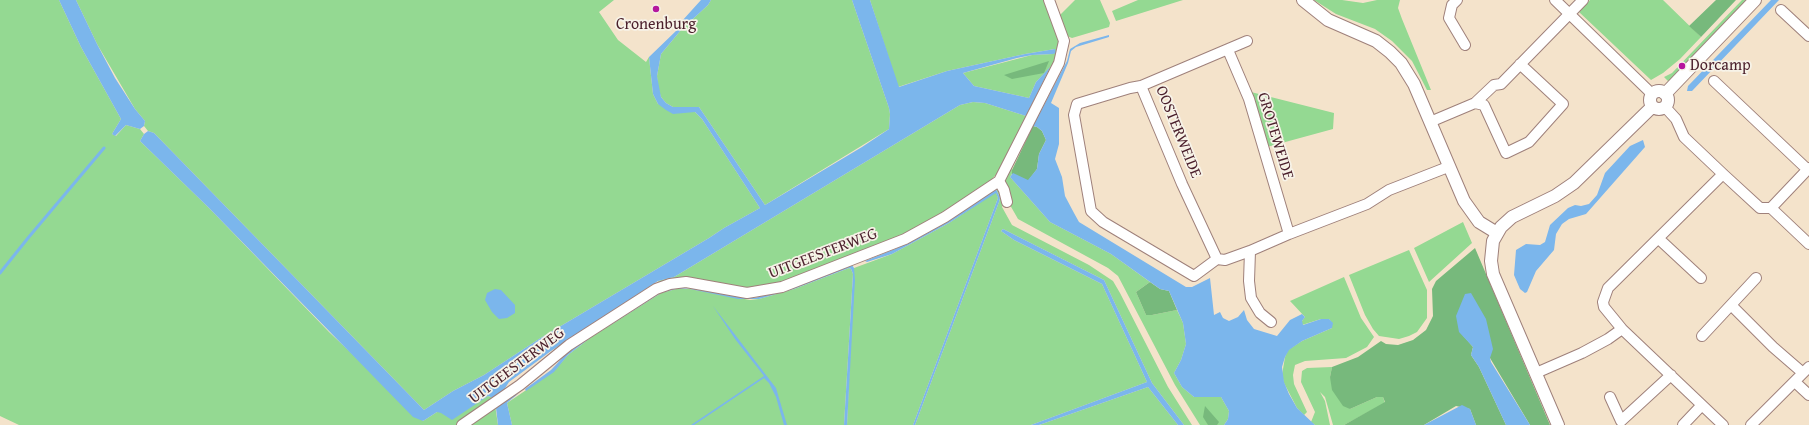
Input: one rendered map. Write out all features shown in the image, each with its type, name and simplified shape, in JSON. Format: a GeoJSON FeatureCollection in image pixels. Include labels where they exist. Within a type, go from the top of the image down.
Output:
{"type":"FeatureCollection","features":[{"type":"Feature","properties":{"kind":"street","name":"UITGEESTERWEG"},"geometry":{"type":"LineString","coordinates":[[462,425],[520,385],[569,345],[656,289],[670,284],[686,282],[747,293],[767,291],[782,287],[905,239],[945,217],[999,181],[1059,63],[1064,41],[1049,0]]}},
{"type":"Feature","properties":{"kind":"street"},"geometry":{"type":"LineString","coordinates":[[1303,0],[1328,20],[1369,37],[1390,52],[1401,63],[1410,77],[1464,201],[1474,217],[1497,233]]}},
{"type":"Feature","properties":{"kind":"street"},"geometry":{"type":"LineString","coordinates":[[1456,0],[1452,5],[1449,18],[1465,45]]}},
{"type":"Feature","properties":{"kind":"street"},"geometry":{"type":"LineString","coordinates":[[1555,0],[1652,94]]}},
{"type":"Feature","properties":{"kind":"street"},"geometry":{"type":"LineString","coordinates":[[1430,122],[1475,103],[1494,85],[1501,84],[1583,0]]}},
{"type":"Feature","properties":{"kind":"street"},"geometry":{"type":"LineString","coordinates":[[1665,94],[1755,0]]}},
{"type":"Feature","properties":{"kind":"street"},"geometry":{"type":"LineString","coordinates":[[1781,10],[1809,36]]}},
{"type":"Feature","properties":{"kind":"street","name":"OOSTERWEIDE"},"geometry":{"type":"LineString","coordinates":[[1217,259],[1182,184],[1141,86],[1246,41]]}},
{"type":"Feature","properties":{"kind":"street","name":"GROTEWEIDE"},"geometry":{"type":"LineString","coordinates":[[1228,50],[1249,99],[1289,234]]}},
{"type":"Feature","properties":{"kind":"street"},"geometry":{"type":"LineString","coordinates":[[1475,103],[1484,105],[1506,153],[1529,142],[1563,104],[1520,64]]}},
{"type":"Feature","properties":{"kind":"street"},"geometry":{"type":"LineString","coordinates":[[1714,80],[1808,169],[1770,208]]}},
{"type":"Feature","properties":{"kind":"street"},"geometry":{"type":"LineString","coordinates":[[1141,86],[1077,104],[1074,115],[1090,211],[1103,222],[1194,276],[1217,259],[1225,260],[1250,251],[1289,234],[1367,204],[1389,190],[1448,167]]}},
{"type":"Feature","properties":{"kind":"street"},"geometry":{"type":"LineString","coordinates":[[1660,91],[1665,94],[1668,99],[1665,107],[1660,110],[1652,107],[1649,102],[1652,94],[1660,91]]}},
{"type":"Feature","properties":{"kind":"street"},"geometry":{"type":"LineString","coordinates":[[1558,425],[1493,274],[1490,254],[1497,233],[1512,217],[1563,192],[1652,107]]}},
{"type":"Feature","properties":{"kind":"street"},"geometry":{"type":"LineString","coordinates":[[1665,107],[1676,119],[1684,137],[1760,208],[1770,208],[1809,244]]}},
{"type":"Feature","properties":{"kind":"street"},"geometry":{"type":"LineString","coordinates":[[1723,174],[1608,288],[1605,294],[1604,307],[1622,329],[1723,425]]}},
{"type":"Feature","properties":{"kind":"street"},"geometry":{"type":"LineString","coordinates":[[999,181],[1004,190],[1007,202]]}},
{"type":"Feature","properties":{"kind":"street"},"geometry":{"type":"LineString","coordinates":[[1659,239],[1701,278]]}},
{"type":"Feature","properties":{"kind":"street"},"geometry":{"type":"LineString","coordinates":[[1250,251],[1249,281],[1252,298],[1260,313],[1271,322]]}},
{"type":"Feature","properties":{"kind":"street"},"geometry":{"type":"LineString","coordinates":[[1702,336],[1756,278]]}},
{"type":"Feature","properties":{"kind":"street"},"geometry":{"type":"LineString","coordinates":[[1731,305],[1773,347],[1806,370],[1751,425]]}},
{"type":"Feature","properties":{"kind":"street"},"geometry":{"type":"LineString","coordinates":[[1536,373],[1582,353],[1608,339],[1622,329]]}},
{"type":"Feature","properties":{"kind":"street"},"geometry":{"type":"LineString","coordinates":[[1610,397],[1621,421],[1671,375]]}},
{"type":"Feature","properties":{"kind":"street"},"geometry":{"type":"LineString","coordinates":[[1795,382],[1809,395]]}},
{"type":"Feature","properties":{"kind":"street"},"geometry":{"type":"LineString","coordinates":[[1683,425],[1702,405]]}},
{"type":"Feature","properties":{"kind":"green space"},"geometry":{"type":"Polygon","coordinates":[[[0,0],[59,0],[81,47],[121,119],[112,134],[116,136],[126,125],[140,129],[144,134],[140,141],[209,208],[329,332],[423,421],[437,412],[471,406],[488,396],[496,399],[457,425],[19,425],[0,416],[0,0]]]}},
{"type":"Feature","properties":{"kind":"green space"},"geometry":{"type":"Polygon","coordinates":[[[76,0],[614,0],[599,12],[618,40],[646,62],[649,57],[653,94],[658,104],[695,112],[702,119],[760,208],[539,339],[484,375],[453,391],[424,410],[154,133],[148,131],[144,126],[145,121],[135,109],[97,44],[76,0]]]}},
{"type":"Feature","properties":{"kind":"green space"},"geometry":{"type":"Polygon","coordinates":[[[711,0],[852,0],[889,108],[889,129],[765,205],[699,107],[673,107],[666,103],[661,97],[658,88],[657,76],[661,54],[681,30],[708,5],[711,0]]]}},
{"type":"Feature","properties":{"kind":"green space"},"geometry":{"type":"Polygon","coordinates":[[[870,0],[1045,0],[1060,38],[1058,59],[1036,82],[1029,98],[974,86],[963,73],[1032,55],[1053,54],[1055,49],[947,71],[898,87],[870,0]]]}},
{"type":"Feature","properties":{"kind":"green space"},"geometry":{"type":"Polygon","coordinates":[[[1075,0],[1100,0],[1110,23],[1109,27],[1072,38],[1067,36],[1058,17],[1075,0]]]}},
{"type":"Feature","properties":{"kind":"green space"},"geometry":{"type":"Polygon","coordinates":[[[1138,0],[1183,0],[1116,21],[1112,11],[1138,0]]]}},
{"type":"Feature","properties":{"kind":"green space"},"geometry":{"type":"Polygon","coordinates":[[[1314,0],[1342,0],[1363,3],[1377,0],[1400,0],[1398,8],[1431,90],[1427,90],[1412,61],[1392,41],[1375,29],[1336,14],[1314,0]]]}},
{"type":"Feature","properties":{"kind":"green space"},"geometry":{"type":"Polygon","coordinates":[[[1590,0],[1663,0],[1701,37],[1680,59],[1663,73],[1651,80],[1579,12],[1590,0]]]}},
{"type":"Feature","properties":{"kind":"green space"},"geometry":{"type":"Polygon","coordinates":[[[1716,0],[1736,0],[1701,37],[1689,26],[1716,0]]]}},
{"type":"Feature","properties":{"kind":"green space"},"geometry":{"type":"Polygon","coordinates":[[[1742,0],[1749,0],[1669,82],[1664,77],[1672,73],[1742,0]]]}},
{"type":"Feature","properties":{"kind":"green space"},"geometry":{"type":"Polygon","coordinates":[[[1049,61],[1044,73],[1012,79],[1004,75],[1049,61]]]}},
{"type":"Feature","properties":{"kind":"green space"},"geometry":{"type":"Polygon","coordinates":[[[1251,92],[1334,113],[1333,129],[1267,147],[1251,92]]]}},
{"type":"Feature","properties":{"kind":"green space"},"geometry":{"type":"Polygon","coordinates":[[[973,102],[985,103],[1026,116],[998,172],[993,178],[960,205],[901,238],[764,289],[661,285],[658,281],[674,277],[960,105],[973,102]]]}},
{"type":"Feature","properties":{"kind":"green space"},"geometry":{"type":"Polygon","coordinates":[[[1033,126],[1042,131],[1046,140],[1039,154],[1037,169],[1028,181],[1012,174],[1012,170],[1033,126]]]}},
{"type":"Feature","properties":{"kind":"green space"},"geometry":{"type":"Polygon","coordinates":[[[1010,167],[1012,174],[1010,177],[1050,222],[1111,254],[1150,282],[1136,292],[1146,315],[1177,310],[1183,323],[1186,344],[1181,360],[1174,373],[1182,387],[1194,397],[1221,397],[1229,411],[1228,419],[1224,425],[1200,425],[1175,385],[1118,276],[1108,268],[1018,219],[1010,205],[1002,178],[1010,167]]]}},
{"type":"Feature","properties":{"kind":"green space"},"geometry":{"type":"Polygon","coordinates":[[[997,186],[1004,199],[1002,207],[1012,225],[1089,265],[1113,281],[1168,387],[1192,425],[1184,425],[1152,383],[1104,280],[1003,229],[1001,231],[1014,240],[1102,284],[1147,382],[1031,425],[915,425],[999,202],[1000,198],[996,189],[997,186]]]}},
{"type":"Feature","properties":{"kind":"green space"},"geometry":{"type":"Polygon","coordinates":[[[996,192],[998,198],[913,425],[847,425],[854,268],[892,254],[949,223],[996,192]]]}},
{"type":"Feature","properties":{"kind":"green space"},"geometry":{"type":"Polygon","coordinates":[[[1463,222],[1472,243],[1429,282],[1414,248],[1463,222]]]}},
{"type":"Feature","properties":{"kind":"green space"},"geometry":{"type":"Polygon","coordinates":[[[1475,248],[1550,425],[1530,425],[1490,358],[1460,332],[1473,347],[1471,355],[1479,367],[1506,425],[1476,425],[1470,409],[1456,406],[1424,425],[1344,425],[1385,402],[1383,397],[1377,397],[1350,409],[1343,406],[1332,390],[1330,377],[1332,367],[1358,357],[1381,341],[1386,344],[1398,345],[1413,340],[1426,330],[1433,316],[1432,289],[1436,281],[1475,248]]]}},
{"type":"Feature","properties":{"kind":"green space"},"geometry":{"type":"Polygon","coordinates":[[[1409,250],[1427,290],[1427,318],[1417,332],[1409,336],[1399,339],[1379,336],[1365,315],[1349,275],[1409,250]]]}},
{"type":"Feature","properties":{"kind":"green space"},"geometry":{"type":"Polygon","coordinates":[[[849,268],[853,274],[844,425],[512,425],[507,403],[553,372],[568,355],[590,338],[661,293],[676,289],[690,289],[750,300],[759,299],[794,289],[849,268]]]}},
{"type":"Feature","properties":{"kind":"green space"},"geometry":{"type":"Polygon","coordinates":[[[1344,277],[1361,318],[1374,337],[1367,347],[1346,358],[1305,361],[1295,365],[1293,375],[1294,384],[1307,412],[1304,415],[1297,408],[1284,383],[1282,375],[1285,357],[1288,350],[1302,341],[1332,328],[1332,323],[1329,319],[1321,319],[1302,325],[1302,321],[1305,317],[1290,301],[1344,277]]]}},
{"type":"Feature","properties":{"kind":"green space"},"geometry":{"type":"Polygon","coordinates":[[[1150,282],[1160,289],[1169,291],[1177,310],[1146,315],[1136,292],[1150,282]]]}},
{"type":"Feature","properties":{"kind":"green space"},"geometry":{"type":"Polygon","coordinates":[[[1332,367],[1330,377],[1350,409],[1377,397],[1383,397],[1385,403],[1344,425],[1333,425],[1325,397],[1320,392],[1325,401],[1330,425],[1315,425],[1311,422],[1315,412],[1301,382],[1302,371],[1307,368],[1332,367]]]}},
{"type":"Feature","properties":{"kind":"green space"},"geometry":{"type":"Polygon","coordinates":[[[1148,387],[1178,425],[1039,425],[1148,387]]]}},
{"type":"Feature","properties":{"kind":"green space"},"geometry":{"type":"Polygon","coordinates":[[[495,405],[498,425],[466,425],[495,405]]]}},
{"type":"Feature","properties":{"kind":"green space"},"geometry":{"type":"Polygon","coordinates":[[[1205,406],[1219,422],[1217,425],[1208,425],[1203,417],[1205,406]]]}},
{"type":"Feature","properties":{"kind":"water"},"geometry":{"type":"Polygon","coordinates":[[[59,0],[76,0],[115,78],[135,109],[145,121],[144,126],[140,129],[126,125],[115,136],[112,134],[121,119],[81,47],[59,0]]]}},
{"type":"Feature","properties":{"kind":"water"},"geometry":{"type":"Polygon","coordinates":[[[701,0],[711,0],[708,5],[681,30],[661,54],[657,76],[661,97],[666,103],[673,107],[699,107],[765,205],[862,147],[889,129],[889,108],[852,0],[870,0],[899,87],[947,71],[1025,54],[1055,49],[1056,53],[1017,58],[963,73],[974,86],[1029,98],[1036,82],[1051,66],[1026,116],[985,103],[973,102],[960,105],[674,277],[658,281],[551,351],[509,382],[500,396],[504,401],[519,393],[507,403],[512,425],[498,425],[496,408],[499,405],[496,399],[488,396],[452,420],[437,412],[423,421],[413,417],[209,208],[140,141],[144,134],[148,131],[154,133],[424,410],[453,391],[484,375],[539,339],[760,208],[702,119],[695,112],[673,114],[658,104],[653,94],[649,57],[677,30],[682,21],[701,0]]]}},
{"type":"Feature","properties":{"kind":"water"},"geometry":{"type":"Polygon","coordinates":[[[1771,0],[1779,0],[1692,91],[1687,91],[1688,86],[1771,0]]]}},
{"type":"Feature","properties":{"kind":"water"},"geometry":{"type":"Polygon","coordinates":[[[1109,35],[1109,37],[1076,47],[1071,51],[1068,63],[1051,103],[1059,108],[1059,144],[1055,159],[1062,177],[1065,196],[1079,222],[1186,287],[1192,287],[1210,278],[1214,315],[1220,312],[1223,318],[1229,321],[1238,317],[1244,310],[1247,320],[1254,329],[1277,336],[1290,320],[1302,314],[1305,317],[1302,321],[1303,325],[1321,319],[1329,319],[1333,323],[1332,328],[1302,341],[1289,350],[1282,367],[1284,382],[1289,394],[1297,408],[1315,425],[1224,425],[1228,419],[1229,411],[1221,397],[1194,397],[1182,387],[1174,373],[1181,360],[1186,344],[1183,323],[1169,291],[1160,289],[1111,254],[1050,222],[1010,177],[1013,173],[1028,180],[1037,169],[1039,154],[1046,140],[1042,131],[1033,126],[1067,61],[1070,49],[1080,43],[1109,35]]]}},
{"type":"Feature","properties":{"kind":"water"},"geometry":{"type":"Polygon","coordinates":[[[1643,140],[1645,147],[1586,214],[1569,219],[1562,224],[1556,234],[1554,250],[1536,271],[1527,292],[1525,293],[1520,289],[1514,275],[1516,250],[1526,244],[1540,245],[1545,242],[1550,225],[1568,208],[1575,205],[1581,206],[1589,204],[1597,195],[1605,173],[1630,146],[1643,140]]]}},
{"type":"Feature","properties":{"kind":"water"},"geometry":{"type":"Polygon","coordinates":[[[996,189],[1000,198],[999,202],[915,425],[913,425],[998,198],[996,193],[949,223],[892,254],[867,262],[865,261],[895,249],[940,226],[996,189]]]}},
{"type":"Feature","properties":{"kind":"water"},"geometry":{"type":"Polygon","coordinates":[[[1003,229],[1104,280],[1152,383],[1184,425],[1178,425],[1148,387],[1039,425],[1031,425],[1147,382],[1102,284],[1014,240],[1001,231],[1003,229]]]}},
{"type":"Feature","properties":{"kind":"water"},"geometry":{"type":"Polygon","coordinates":[[[852,265],[854,268],[855,280],[847,425],[844,425],[853,274],[849,268],[794,289],[759,299],[738,299],[690,289],[676,289],[661,293],[590,338],[568,355],[554,372],[526,391],[525,389],[551,370],[566,354],[581,343],[656,295],[667,290],[678,288],[695,289],[739,297],[754,298],[776,293],[852,265]]]}},
{"type":"Feature","properties":{"kind":"water"},"geometry":{"type":"Polygon","coordinates":[[[495,289],[501,290],[515,305],[515,313],[507,318],[499,319],[492,312],[485,300],[487,293],[495,289]]]}},
{"type":"Feature","properties":{"kind":"water"},"geometry":{"type":"Polygon","coordinates":[[[1471,293],[1486,319],[1493,349],[1490,358],[1491,362],[1530,425],[1506,425],[1479,367],[1471,355],[1473,347],[1459,332],[1456,316],[1465,294],[1471,293]]]}},
{"type":"Feature","properties":{"kind":"water"},"geometry":{"type":"Polygon","coordinates":[[[713,306],[776,388],[787,425],[784,425],[776,397],[769,383],[764,378],[694,425],[691,425],[764,376],[735,339],[713,306]]]}},
{"type":"Feature","properties":{"kind":"water"},"geometry":{"type":"Polygon","coordinates":[[[1462,405],[1470,409],[1476,425],[1424,425],[1462,405]]]}},
{"type":"Feature","properties":{"kind":"waterway"},"geometry":{"type":"LineString","coordinates":[[0,273],[104,148]]}},
{"type":"Feature","properties":{"kind":"place","name":"Cronenburg"},"geometry":{"type":"Point","coordinates":[656,9]}},
{"type":"Feature","properties":{"kind":"place","name":"Dorcamp"},"geometry":{"type":"Point","coordinates":[1682,66]}}]}
